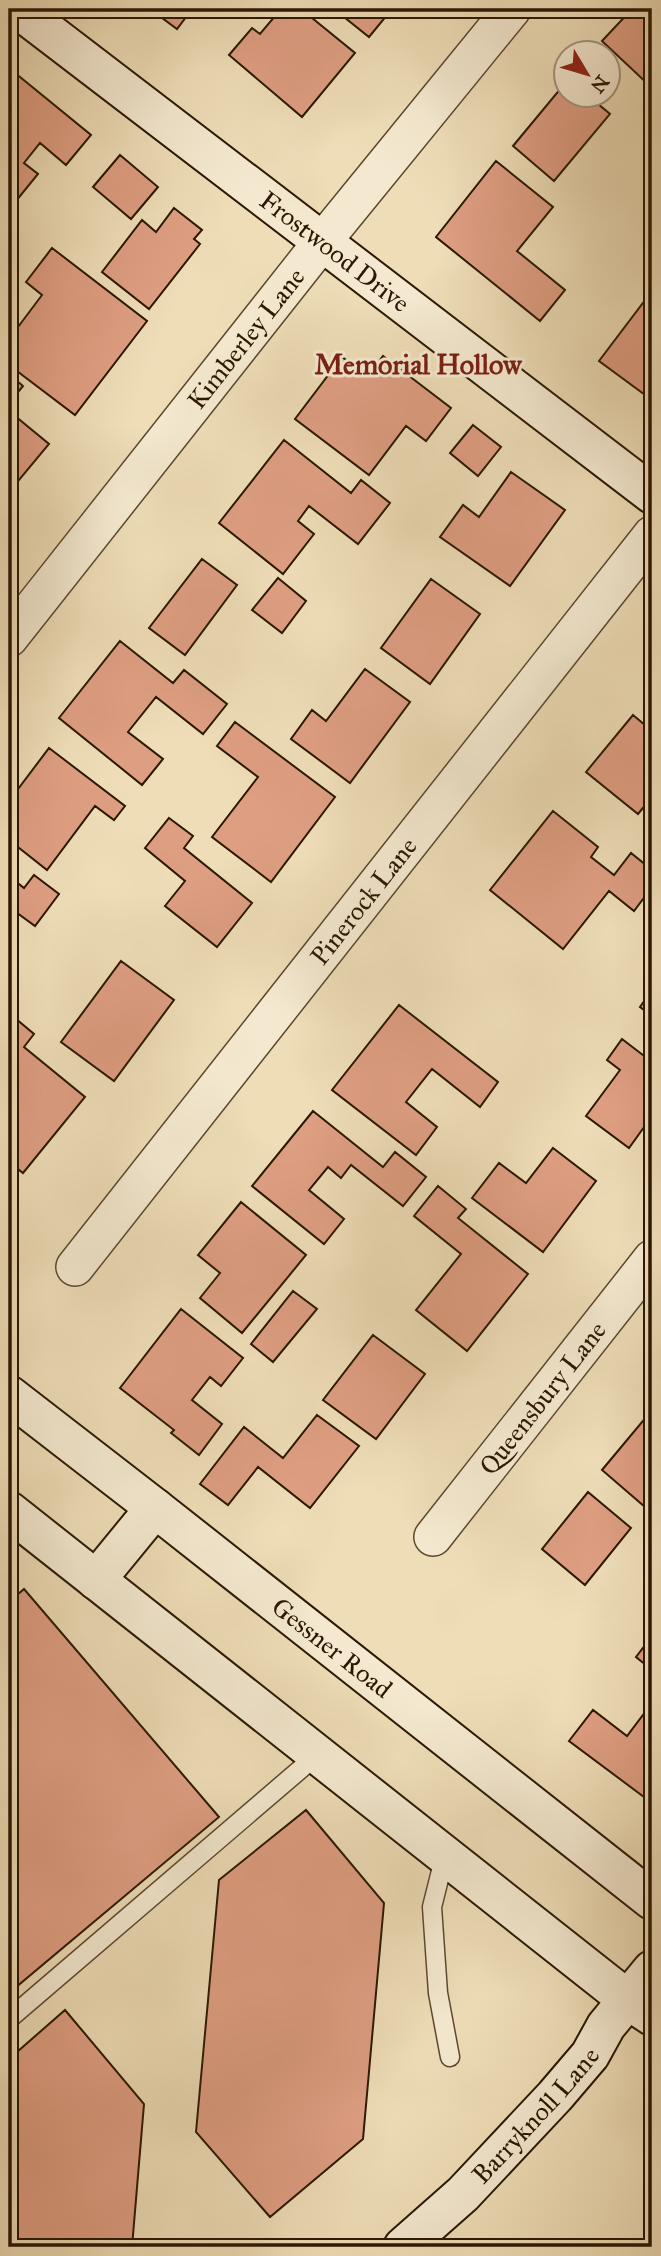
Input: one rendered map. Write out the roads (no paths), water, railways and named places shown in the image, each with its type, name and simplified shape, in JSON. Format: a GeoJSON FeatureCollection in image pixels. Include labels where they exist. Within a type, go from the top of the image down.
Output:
{"type":"FeatureCollection","features":[{"type":"Feature","properties":{"kind":"main road","name":"Frostwood Drive"},"geometry":{"type":"LineString","coordinates":[[18,9],[652,494]]}},
{"type":"Feature","properties":{"kind":"main road","name":"Gessner Road"},"geometry":{"type":"LineString","coordinates":[[9,1395],[652,1900]]}},
{"type":"Feature","properties":{"kind":"main road"},"geometry":{"type":"LineString","coordinates":[[96,1580],[155,1508]]}},
{"type":"Feature","properties":{"kind":"main road"},"geometry":{"type":"LineString","coordinates":[[9,1511],[640,2008]]}},
{"type":"Feature","properties":{"kind":"main road","name":"Barryknoll Lane"},"geometry":{"type":"LineString","coordinates":[[404,2247],[463,2194],[555,2096],[590,2055],[606,2026],[640,2008],[652,1970]]}},
{"type":"Feature","properties":{"kind":"street","name":"Kimberley Lane"},"geometry":{"type":"LineString","coordinates":[[9,638],[321,242],[512,9]]}},
{"type":"Feature","properties":{"kind":"street","name":"Pinerock Lane"},"geometry":{"type":"LineString","coordinates":[[75,1267],[652,535]]}},
{"type":"Feature","properties":{"kind":"street","name":"Queensbury Lane"},"geometry":{"type":"LineString","coordinates":[[433,1536],[652,1259]]}},
{"type":"Feature","properties":{"kind":"lane"},"geometry":{"type":"LineString","coordinates":[[9,2019],[317,1755]]}},
{"type":"Feature","properties":{"kind":"lane"},"geometry":{"type":"LineString","coordinates":[[445,1855],[432,1907],[438,1993],[450,2057]]}},
{"type":"Feature","properties":{"kind":"district","name":"Memorial Hollow"},"geometry":{"type":"Point","coordinates":[418,364]}}]}
